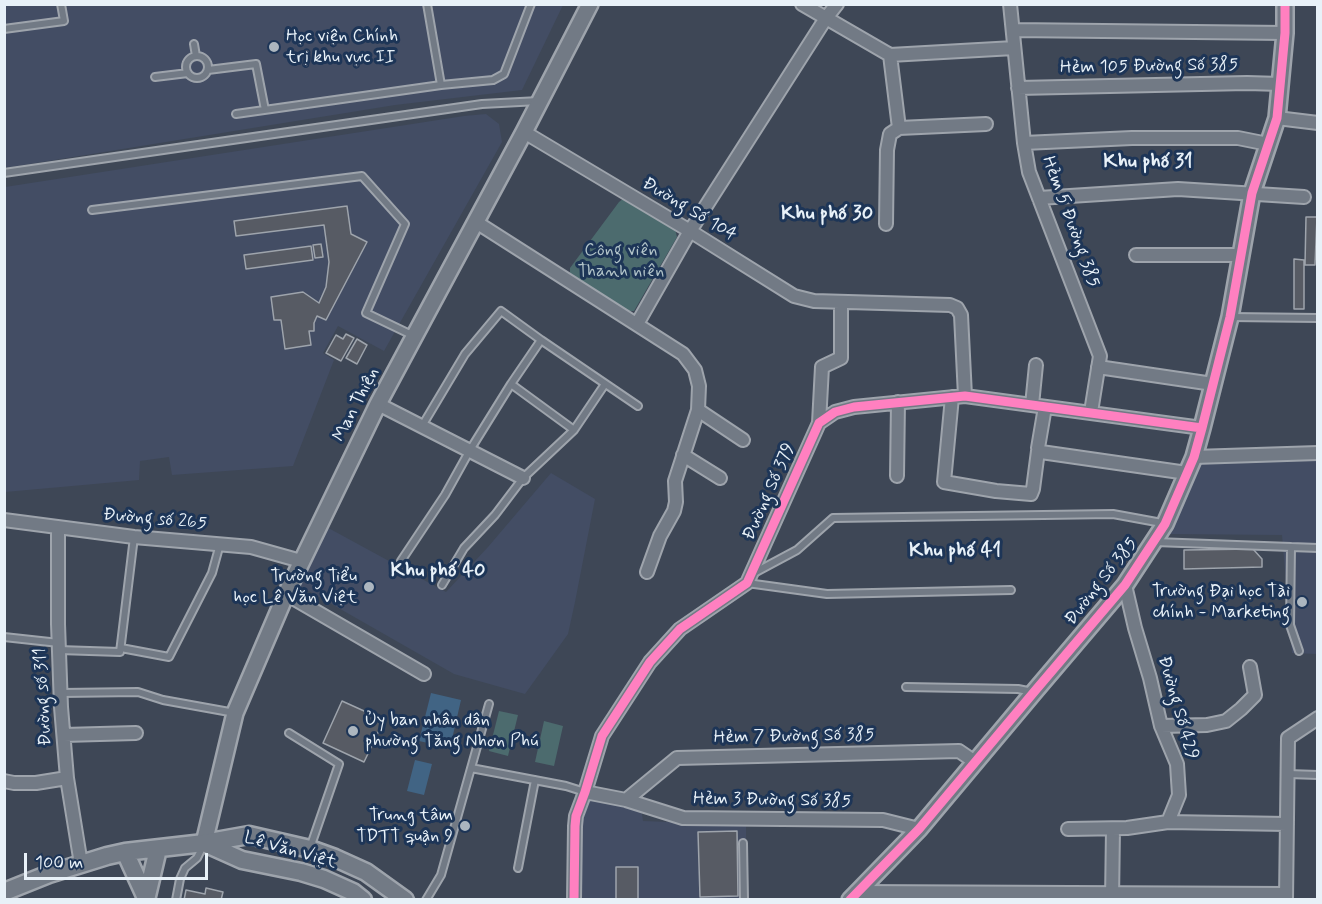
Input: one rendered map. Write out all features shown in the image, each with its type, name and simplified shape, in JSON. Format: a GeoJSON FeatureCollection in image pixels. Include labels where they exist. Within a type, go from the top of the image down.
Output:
{"type":"FeatureCollection","features":[{"type":"Feature","properties":{"kind":"main road","name":"Lê Văn Việt"},"geometry":{"type":"LineString","coordinates":[[4,892],[49,874],[107,856],[249,835],[310,849],[334,858],[366,872],[405,900]]}},
{"type":"Feature","properties":{"kind":"main road","name":"Lê Văn Việt"},"geometry":{"type":"LineString","coordinates":[[204,843],[242,860],[324,879],[353,892],[363,900]]}},
{"type":"Feature","properties":{"kind":"main road"},"geometry":{"type":"LineString","coordinates":[[146,898],[158,849]]}},
{"type":"Feature","properties":{"kind":"main road"},"geometry":{"type":"LineString","coordinates":[[125,852],[146,898]]}},
{"type":"Feature","properties":{"kind":"street","name":"Man Thiện"},"geometry":{"type":"LineString","coordinates":[[204,843],[235,713],[301,561],[378,404],[590,4]]}},
{"type":"Feature","properties":{"kind":"street"},"geometry":{"type":"LineString","coordinates":[[802,4],[890,55],[1014,48]]}},
{"type":"Feature","properties":{"kind":"street"},"geometry":{"type":"LineString","coordinates":[[637,324],[690,231],[837,4]]}},
{"type":"Feature","properties":{"kind":"street","name":"Hẻm 5 Đường 385"},"geometry":{"type":"LineString","coordinates":[[1010,4],[1029,172],[1100,356],[1091,412]]}},
{"type":"Feature","properties":{"kind":"street","name":"Đường Số 385"},"geometry":{"type":"LineString","coordinates":[[853,896],[919,829],[1125,585],[1165,524],[1194,457],[1202,428],[1230,317],[1252,193],[1277,118],[1285,33],[1285,4]]}},
{"type":"Feature","properties":{"kind":"street"},"geometry":{"type":"LineString","coordinates":[[1013,30],[1285,33]]}},
{"type":"Feature","properties":{"kind":"street"},"geometry":{"type":"LineString","coordinates":[[890,55],[898,128]]}},
{"type":"Feature","properties":{"kind":"street","name":"Hẻm 105 Đường Số 385"},"geometry":{"type":"LineString","coordinates":[[1018,88],[1281,84]]}},
{"type":"Feature","properties":{"kind":"street"},"geometry":{"type":"LineString","coordinates":[[1277,118],[1317,123]]}},
{"type":"Feature","properties":{"kind":"street"},"geometry":{"type":"LineString","coordinates":[[886,224],[886,150],[890,134],[898,128],[986,124]]}},
{"type":"Feature","properties":{"kind":"street","name":"Đường Số 104"},"geometry":{"type":"LineString","coordinates":[[524,132],[794,296],[814,301],[841,302]]}},
{"type":"Feature","properties":{"kind":"street"},"geometry":{"type":"LineString","coordinates":[[1024,142],[1132,138],[1238,138],[1268,144]]}},
{"type":"Feature","properties":{"kind":"street"},"geometry":{"type":"LineString","coordinates":[[1039,198],[1178,189],[1304,197]]}},
{"type":"Feature","properties":{"kind":"street"},"geometry":{"type":"LineString","coordinates":[[476,222],[683,354],[695,370],[699,386],[698,410],[675,481],[674,511],[660,536],[647,572]]}},
{"type":"Feature","properties":{"kind":"street"},"geometry":{"type":"LineString","coordinates":[[1136,255],[1241,255]]}},
{"type":"Feature","properties":{"kind":"street"},"geometry":{"type":"LineString","coordinates":[[819,423],[822,367],[841,358],[841,302],[950,305],[957,308],[961,315],[958,396],[944,482],[996,491],[1031,494],[1038,451],[1039,406],[1036,365]]}},
{"type":"Feature","properties":{"kind":"street"},"geometry":{"type":"LineString","coordinates":[[1098,367],[1213,384]]}},
{"type":"Feature","properties":{"kind":"street"},"geometry":{"type":"LineString","coordinates":[[819,423],[835,412],[854,407],[958,396],[1202,428]]}},
{"type":"Feature","properties":{"kind":"street"},"geometry":{"type":"LineString","coordinates":[[897,476],[898,402]]}},
{"type":"Feature","properties":{"kind":"street"},"geometry":{"type":"LineString","coordinates":[[378,404],[523,478]]}},
{"type":"Feature","properties":{"kind":"street"},"geometry":{"type":"LineString","coordinates":[[698,410],[743,440]]}},
{"type":"Feature","properties":{"kind":"street","name":"Đường Số 379"},"geometry":{"type":"LineString","coordinates":[[749,579],[819,423]]}},
{"type":"Feature","properties":{"kind":"street"},"geometry":{"type":"LineString","coordinates":[[1038,451],[1187,473]]}},
{"type":"Feature","properties":{"kind":"street"},"geometry":{"type":"LineString","coordinates":[[1194,457],[1317,453]]}},
{"type":"Feature","properties":{"kind":"street"},"geometry":{"type":"LineString","coordinates":[[683,455],[720,478]]}},
{"type":"Feature","properties":{"kind":"street","name":"Đường số 265"},"geometry":{"type":"LineString","coordinates":[[4,520],[134,537],[251,547],[301,561]]}},
{"type":"Feature","properties":{"kind":"street","name":"Đường số 311"},"geometry":{"type":"LineString","coordinates":[[58,527],[61,693],[67,778],[81,864]]}},
{"type":"Feature","properties":{"kind":"street"},"geometry":{"type":"LineString","coordinates":[[574,900],[576,816],[602,736],[650,662],[680,629],[749,579]]}},
{"type":"Feature","properties":{"kind":"street","name":"Đường Số 429"},"geometry":{"type":"LineString","coordinates":[[1125,585],[1161,726],[1177,764],[1179,795],[1168,822]]}},
{"type":"Feature","properties":{"kind":"street"},"geometry":{"type":"LineString","coordinates":[[286,594],[424,674]]}},
{"type":"Feature","properties":{"kind":"street"},"geometry":{"type":"LineString","coordinates":[[1161,726],[1207,725],[1226,722],[1255,695],[1250,667]]}},
{"type":"Feature","properties":{"kind":"street"},"geometry":{"type":"LineString","coordinates":[[853,896],[1286,897],[1288,738],[1317,718]]}},
{"type":"Feature","properties":{"kind":"street"},"geometry":{"type":"LineString","coordinates":[[64,735],[136,733]]}},
{"type":"Feature","properties":{"kind":"street","name":"Hẻm 7 Đường Số 385"},"geometry":{"type":"LineString","coordinates":[[626,800],[677,758],[959,751],[975,762]]}},
{"type":"Feature","properties":{"kind":"street"},"geometry":{"type":"LineString","coordinates":[[4,781],[36,783],[67,778]]}},
{"type":"Feature","properties":{"kind":"street","name":"Hẻm 3 Đường Số 385"},"geometry":{"type":"LineString","coordinates":[[585,792],[626,800],[682,818],[883,820],[919,829]]}},
{"type":"Feature","properties":{"kind":"street"},"geometry":{"type":"LineString","coordinates":[[1068,829],[1128,828],[1168,822],[1287,824]]}},
{"type":"Feature","properties":{"kind":"street"},"geometry":{"type":"LineString","coordinates":[[1112,896],[1113,829]]}},
{"type":"Feature","properties":{"kind":"lane"},"geometry":{"type":"LineString","coordinates":[[4,29],[64,21],[61,4]]}},
{"type":"Feature","properties":{"kind":"lane"},"geometry":{"type":"LineString","coordinates":[[427,4],[441,85]]}},
{"type":"Feature","properties":{"kind":"lane"},"geometry":{"type":"LineString","coordinates":[[236,114],[441,85],[493,80],[504,74],[531,4]]}},
{"type":"Feature","properties":{"kind":"lane"},"geometry":{"type":"LineString","coordinates":[[194,44],[196,56]]}},
{"type":"Feature","properties":{"kind":"lane"},"geometry":{"type":"LineString","coordinates":[[188,74],[187,64],[196,56],[200,56],[207,62],[208,70]]}},
{"type":"Feature","properties":{"kind":"lane"},"geometry":{"type":"LineString","coordinates":[[155,77],[188,74],[198,78],[208,70],[256,64],[265,110]]}},
{"type":"Feature","properties":{"kind":"lane"},"geometry":{"type":"LineString","coordinates":[[4,173],[482,104],[539,101]]}},
{"type":"Feature","properties":{"kind":"lane"},"geometry":{"type":"LineString","coordinates":[[92,210],[362,176],[405,224],[366,313],[415,336]]}},
{"type":"Feature","properties":{"kind":"lane"},"geometry":{"type":"LineString","coordinates":[[422,426],[465,354],[501,311],[638,406]]}},
{"type":"Feature","properties":{"kind":"lane"},"geometry":{"type":"LineString","coordinates":[[1230,317],[1317,318]]}},
{"type":"Feature","properties":{"kind":"lane"},"geometry":{"type":"LineString","coordinates":[[401,561],[445,495],[470,450],[541,340]]}},
{"type":"Feature","properties":{"kind":"lane"},"geometry":{"type":"LineString","coordinates":[[511,384],[574,430]]}},
{"type":"Feature","properties":{"kind":"lane"},"geometry":{"type":"LineString","coordinates":[[442,585],[464,548],[495,515],[523,478],[574,430],[605,384]]}},
{"type":"Feature","properties":{"kind":"lane"},"geometry":{"type":"LineString","coordinates":[[749,579],[797,550],[833,518],[1113,514],[1165,524]]}},
{"type":"Feature","properties":{"kind":"lane"},"geometry":{"type":"LineString","coordinates":[[121,650],[134,537]]}},
{"type":"Feature","properties":{"kind":"lane"},"geometry":{"type":"LineString","coordinates":[[1155,542],[1317,548]]}},
{"type":"Feature","properties":{"kind":"lane"},"geometry":{"type":"LineString","coordinates":[[4,637],[59,646],[121,650],[169,657],[212,573],[220,544]]}},
{"type":"Feature","properties":{"kind":"lane"},"geometry":{"type":"LineString","coordinates":[[1291,547],[1290,625],[1299,651]]}},
{"type":"Feature","properties":{"kind":"lane"},"geometry":{"type":"LineString","coordinates":[[749,579],[827,594],[1011,590]]}},
{"type":"Feature","properties":{"kind":"lane"},"geometry":{"type":"LineString","coordinates":[[906,687],[1018,689],[1034,692]]}},
{"type":"Feature","properties":{"kind":"lane"},"geometry":{"type":"LineString","coordinates":[[61,693],[138,692],[163,700],[235,713]]}},
{"type":"Feature","properties":{"kind":"lane"},"geometry":{"type":"LineString","coordinates":[[426,900],[441,875],[489,704]]}},
{"type":"Feature","properties":{"kind":"lane"},"geometry":{"type":"LineString","coordinates":[[289,733],[339,764],[310,849]]}},
{"type":"Feature","properties":{"kind":"lane"},"geometry":{"type":"LineString","coordinates":[[471,768],[566,786],[585,792]]}},
{"type":"Feature","properties":{"kind":"lane"},"geometry":{"type":"LineString","coordinates":[[1287,774],[1317,775]]}},
{"type":"Feature","properties":{"kind":"lane"},"geometry":{"type":"LineString","coordinates":[[518,868],[535,780]]}},
{"type":"Feature","properties":{"kind":"lane"},"geometry":{"type":"LineString","coordinates":[[176,900],[180,879],[185,868],[197,858],[204,843]]}},
{"type":"Feature","properties":{"kind":"lane"},"geometry":{"type":"LineString","coordinates":[[743,843],[744,900]]}},
{"type":"Feature","properties":{"kind":"shaded area","name":"Học viện Chính trị khu vực II"},"geometry":{"type":"Polygon","coordinates":[[[5,5],[563,5],[522,90],[395,105],[5,168],[5,5]]]}},
{"type":"Feature","properties":{"kind":"shaded area"},"geometry":{"type":"Polygon","coordinates":[[[486,114],[499,124],[502,142],[384,351],[338,326],[323,353],[334,360],[293,466],[172,475],[169,457],[140,461],[139,480],[5,492],[5,187],[486,114]]]}},
{"type":"Feature","properties":{"kind":"shaded area","name":"Trường Đại học Tài chính - Marketing"},"geometry":{"type":"Polygon","coordinates":[[[1317,455],[1317,654],[1292,653],[1282,535],[1169,534],[1202,459],[1317,455]]]}},
{"type":"Feature","properties":{"kind":"shaded area","name":"Trường Tiểu học Lê Văn Việt"},"geometry":{"type":"Polygon","coordinates":[[[551,473],[595,499],[568,634],[525,694],[454,674],[293,582],[321,524],[446,592],[551,473]]]}},
{"type":"Feature","properties":{"kind":"shaded area"},"geometry":{"type":"Polygon","coordinates":[[[431,693],[461,700],[450,748],[419,741],[431,693]]]}},
{"type":"Feature","properties":{"kind":"shaded area"},"geometry":{"type":"Polygon","coordinates":[[[415,760],[432,764],[424,795],[407,791],[415,760]]]}},
{"type":"Feature","properties":{"kind":"shaded area"},"geometry":{"type":"Polygon","coordinates":[[[589,800],[641,807],[643,821],[746,825],[746,899],[751,899],[579,900],[580,830],[589,800]]]}},
{"type":"Feature","properties":{"kind":"green space","name":"Công viên Thanh niên"},"geometry":{"type":"Polygon","coordinates":[[[624,198],[675,229],[677,237],[634,311],[628,311],[570,273],[570,268],[624,198]]]}},
{"type":"Feature","properties":{"kind":"green space"},"geometry":{"type":"Polygon","coordinates":[[[499,711],[518,715],[508,756],[489,751],[499,711]]]}},
{"type":"Feature","properties":{"kind":"green space"},"geometry":{"type":"Polygon","coordinates":[[[544,721],[563,726],[554,766],[535,762],[544,721]]]}},
{"type":"Feature","properties":{"kind":"building"},"geometry":{"type":"Polygon","coordinates":[[[347,206],[351,234],[367,242],[326,320],[317,316],[314,331],[309,331],[311,345],[285,349],[281,320],[274,320],[271,297],[303,292],[319,303],[326,287],[329,262],[324,225],[236,236],[234,221],[347,206]]]}},
{"type":"Feature","properties":{"kind":"building"},"geometry":{"type":"Polygon","coordinates":[[[1306,217],[1317,217],[1315,265],[1305,265],[1306,217]]]}},
{"type":"Feature","properties":{"kind":"building"},"geometry":{"type":"Polygon","coordinates":[[[321,244],[323,257],[315,258],[313,245],[321,244]]]}},
{"type":"Feature","properties":{"kind":"building"},"geometry":{"type":"Polygon","coordinates":[[[311,246],[313,260],[246,269],[244,255],[311,246]]]}},
{"type":"Feature","properties":{"kind":"building"},"geometry":{"type":"Polygon","coordinates":[[[1294,259],[1304,260],[1304,309],[1294,309],[1294,259]]]}},
{"type":"Feature","properties":{"kind":"building"},"geometry":{"type":"Polygon","coordinates":[[[346,334],[354,338],[341,361],[326,353],[336,335],[343,339],[346,334]]]}},
{"type":"Feature","properties":{"kind":"building"},"geometry":{"type":"Polygon","coordinates":[[[357,339],[367,345],[357,364],[346,358],[357,339]]]}},
{"type":"Feature","properties":{"kind":"building"},"geometry":{"type":"Polygon","coordinates":[[[1253,549],[1262,559],[1262,567],[1184,569],[1184,550],[1253,549]]]}},
{"type":"Feature","properties":{"kind":"building","name":"Ủy ban nhân dân phường Tăng Nhơn Phú"},"geometry":{"type":"Polygon","coordinates":[[[342,701],[384,720],[364,762],[323,743],[342,701]]]}},
{"type":"Feature","properties":{"kind":"building"},"geometry":{"type":"Polygon","coordinates":[[[737,831],[738,896],[700,897],[698,832],[737,831]]]}},
{"type":"Feature","properties":{"kind":"building"},"geometry":{"type":"Polygon","coordinates":[[[616,867],[638,867],[638,900],[616,900],[616,867]]]}},
{"type":"Feature","properties":{"kind":"building"},"geometry":{"type":"Polygon","coordinates":[[[206,888],[223,892],[221,900],[184,900],[186,890],[205,894],[206,888]]]}},
{"type":"Feature","properties":{"kind":"cycle path"},"geometry":{"type":"LineString","coordinates":[[850,900],[919,829],[1125,585],[1165,524],[1194,457],[1230,317],[1252,193],[1277,118],[1285,33],[1285,4]]}},
{"type":"Feature","properties":{"kind":"cycle path"},"geometry":{"type":"LineString","coordinates":[[574,900],[576,816],[602,736],[650,662],[680,629],[747,583],[819,423],[835,412],[854,407],[965,396],[1202,428]]}},
{"type":"Feature","properties":{"kind":"place","name":"Học viện Chính trị khu vực II"},"geometry":{"type":"Point","coordinates":[274,47]}},
{"type":"Feature","properties":{"kind":"place","name":"Trường Tiểu học Lê Văn Việt"},"geometry":{"type":"Point","coordinates":[369,587]}},
{"type":"Feature","properties":{"kind":"place","name":"Trường Đại học Tài chính - Marketing"},"geometry":{"type":"Point","coordinates":[1302,602]}},
{"type":"Feature","properties":{"kind":"place","name":"Ủy ban nhân dân phường Tăng Nhơn Phú"},"geometry":{"type":"Point","coordinates":[353,731]}},
{"type":"Feature","properties":{"kind":"place","name":"Trung tâm TDTT quận 9"},"geometry":{"type":"Point","coordinates":[465,826]}},
{"type":"Feature","properties":{"kind":"district","name":"Khu phố 31"},"geometry":{"type":"Point","coordinates":[1148,163]}},
{"type":"Feature","properties":{"kind":"district","name":"Khu phố 30"},"geometry":{"type":"Point","coordinates":[827,215]}},
{"type":"Feature","properties":{"kind":"district","name":"Khu phố 41"},"geometry":{"type":"Point","coordinates":[955,552]}},
{"type":"Feature","properties":{"kind":"district","name":"Khu phố 40"},"geometry":{"type":"Point","coordinates":[438,572]}}]}
